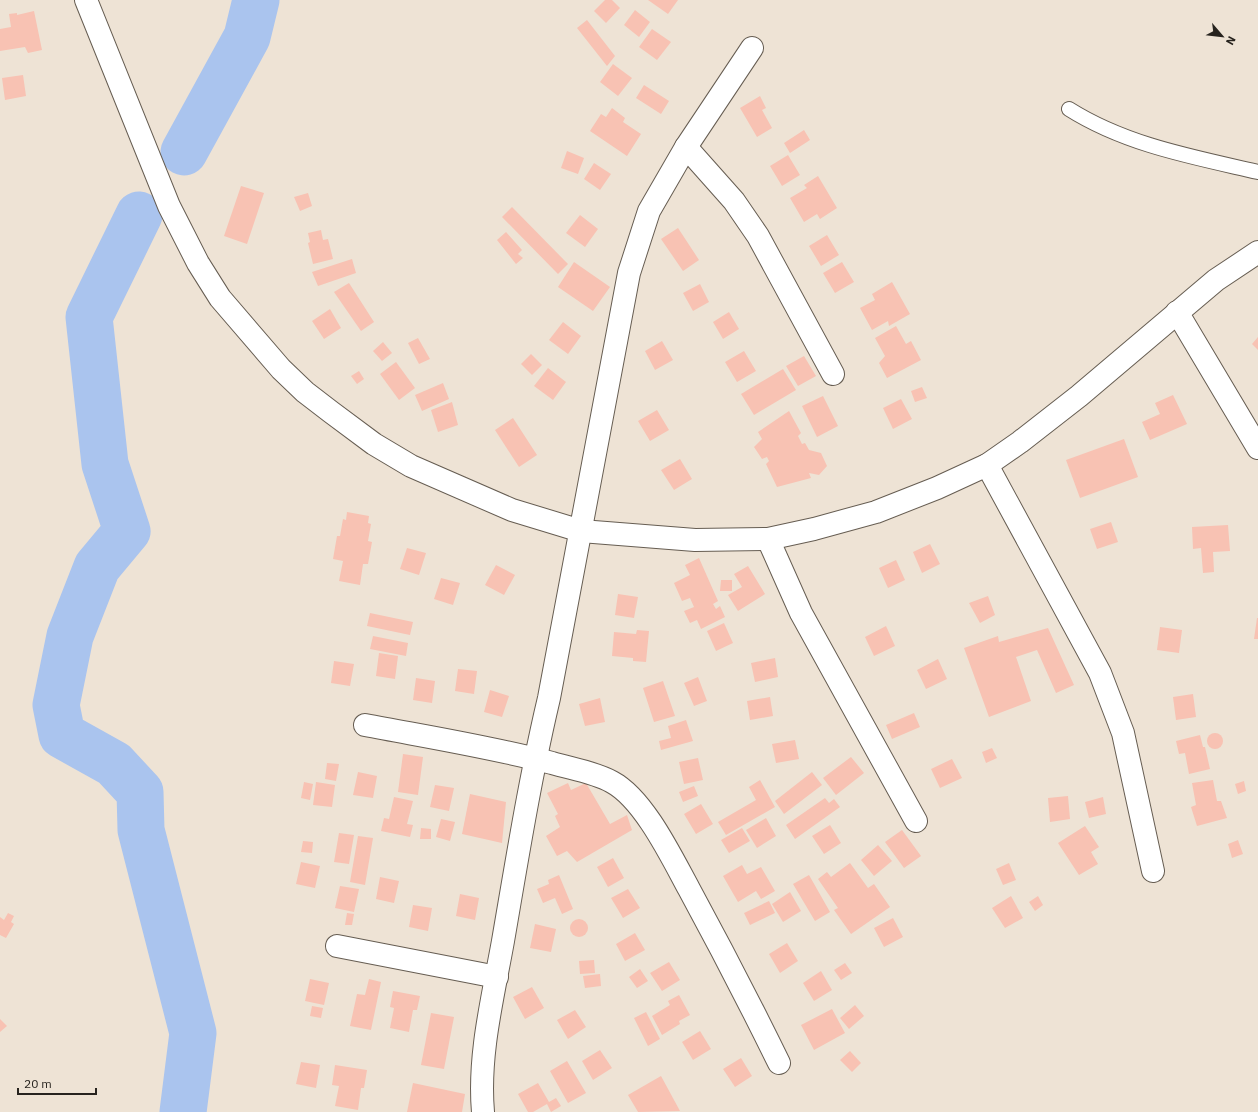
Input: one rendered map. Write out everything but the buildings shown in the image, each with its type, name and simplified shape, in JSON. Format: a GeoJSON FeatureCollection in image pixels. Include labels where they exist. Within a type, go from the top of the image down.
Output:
{"type":"FeatureCollection","features":[{"type":"Feature","properties":{"kind":"street"},"geometry":{"type":"LineString","coordinates":[[86,0],[169,206],[198,263],[220,298],[281,370],[305,392],[374,444],[411,466],[512,510],[581,531],[695,540],[768,539],[814,529],[876,512],[937,488],[987,465],[1079,396],[1216,280],[1258,252]]}},
{"type":"Feature","properties":{"kind":"street"},"geometry":{"type":"LineString","coordinates":[[483,1112],[481,1090],[483,1059],[496,977],[535,759],[549,698],[629,273],[649,211],[686,148],[752,48]]}},
{"type":"Feature","properties":{"kind":"street"},"geometry":{"type":"LineString","coordinates":[[686,148],[734,201],[758,236],[833,374]]}},
{"type":"Feature","properties":{"kind":"street"},"geometry":{"type":"LineString","coordinates":[[1177,312],[1258,448]]}},
{"type":"Feature","properties":{"kind":"street"},"geometry":{"type":"LineString","coordinates":[[987,465],[1100,673],[1123,733],[1153,871]]}},
{"type":"Feature","properties":{"kind":"street"},"geometry":{"type":"LineString","coordinates":[[768,539],[801,614],[916,821]]}},
{"type":"Feature","properties":{"kind":"street"},"geometry":{"type":"LineString","coordinates":[[365,725],[535,759],[596,775],[613,782],[626,792],[639,806],[664,843],[779,1063]]}},
{"type":"Feature","properties":{"kind":"street"},"geometry":{"type":"LineString","coordinates":[[337,946],[496,977]]}},
{"type":"Feature","properties":{"kind":"lane"},"geometry":{"type":"LineString","coordinates":[[1069,109],[1088,122],[1130,140],[1195,158],[1258,172]]}},
{"type":"Feature","properties":{"kind":"waterway"},"geometry":{"type":"LineString","coordinates":[[184,152],[247,37],[256,0]]}},
{"type":"Feature","properties":{"kind":"waterway"},"geometry":{"type":"LineString","coordinates":[[139,215],[89,317],[105,464],[127,531],[97,567],[70,636],[56,705],[62,735],[114,764],[140,792],[141,830],[193,1033],[183,1112]]}}]}
